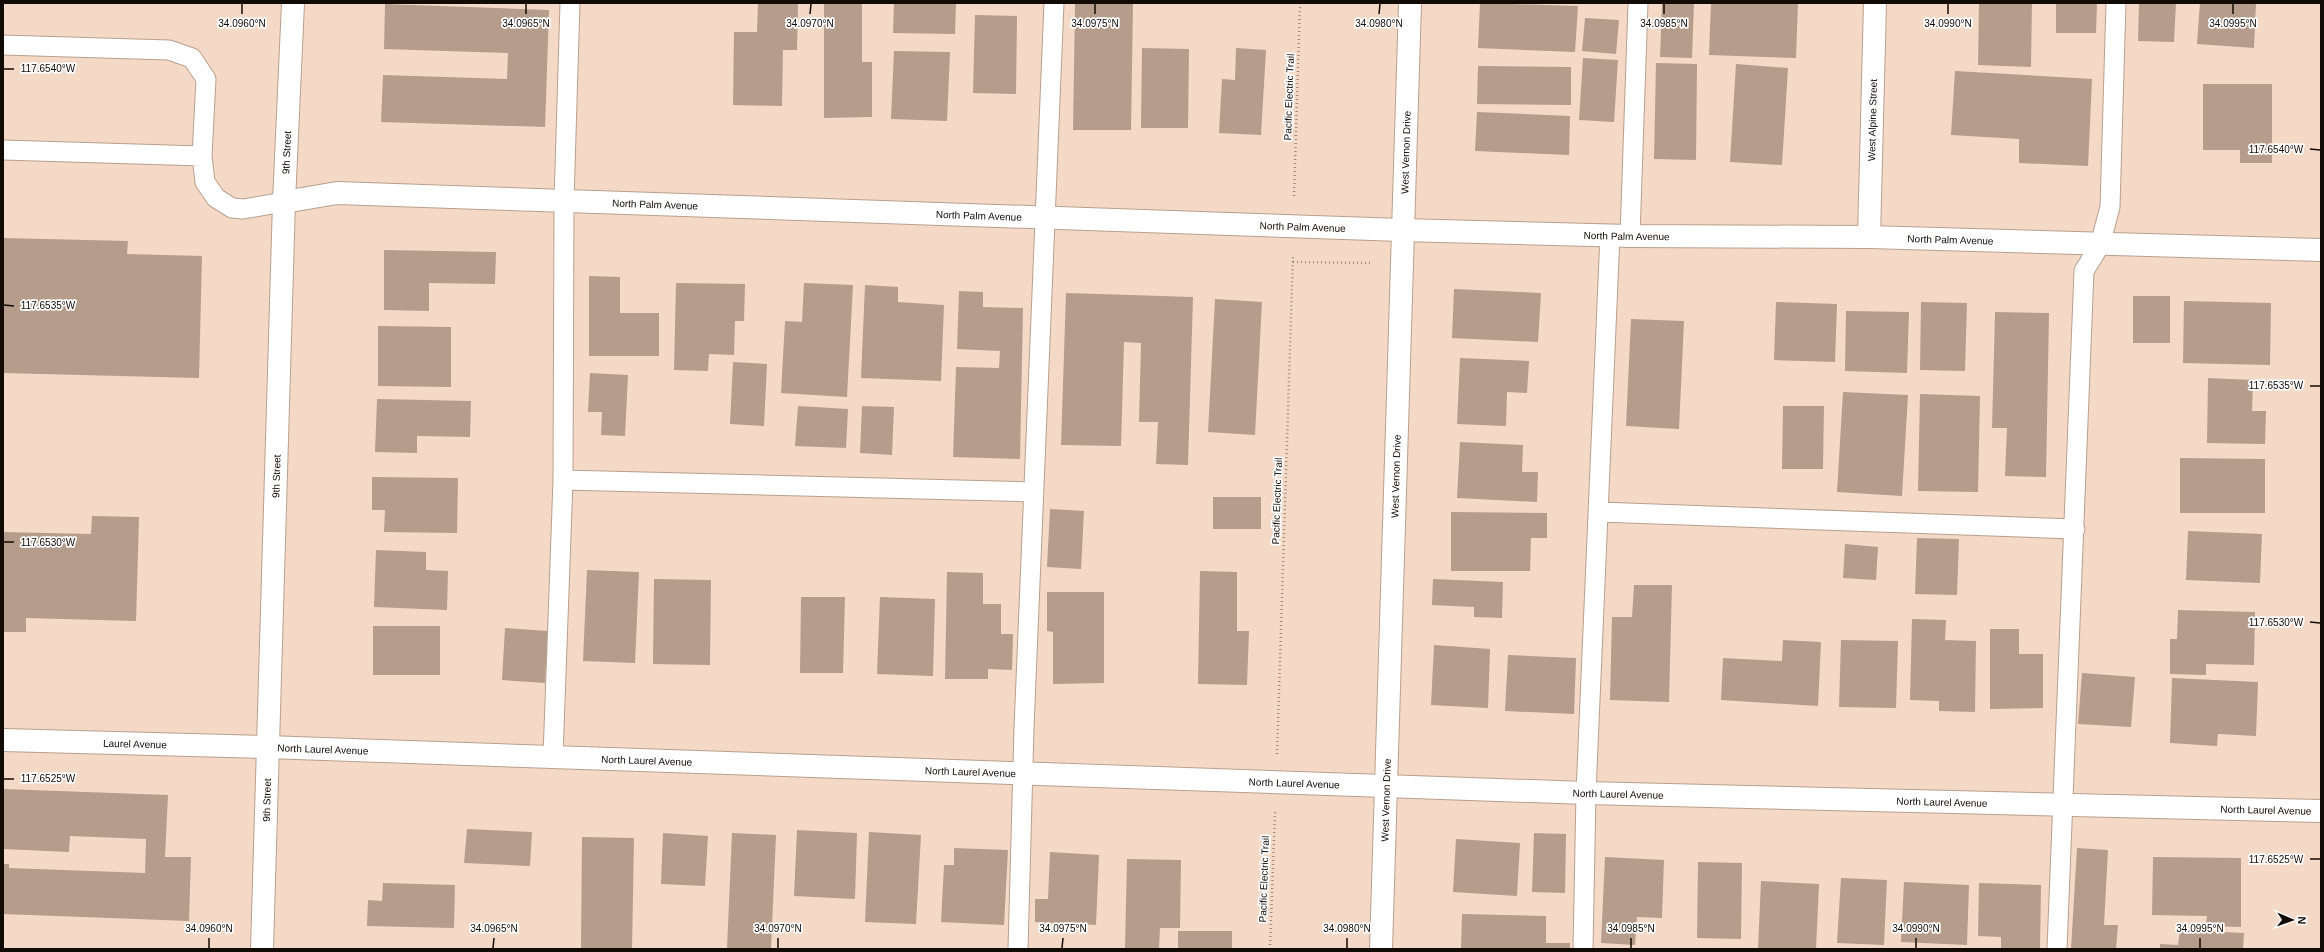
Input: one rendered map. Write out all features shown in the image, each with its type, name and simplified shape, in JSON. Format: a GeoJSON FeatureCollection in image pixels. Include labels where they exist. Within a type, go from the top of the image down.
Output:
{"type":"FeatureCollection","features":[{"type":"Feature","properties":{"kind":"street","name":"9th Street"},"geometry":{"type":"LineString","coordinates":[[262,949],[284,202],[293,3]]}},
{"type":"Feature","properties":{"kind":"street","name":"West Vernon Drive"},"geometry":{"type":"LineString","coordinates":[[1381,949],[1410,3]]}},
{"type":"Feature","properties":{"kind":"street","name":"West Alpine Street"},"geometry":{"type":"LineString","coordinates":[[1869,237],[1875,3]]}},
{"type":"Feature","properties":{"kind":"street","name":"North Palm Avenue"},"geometry":{"type":"LineString","coordinates":[[284,202],[337,193],[1402,230],[1620,236],[1869,237],[2100,245],[2321,250]]}},
{"type":"Feature","properties":{"kind":"street","name":"Laurel Avenue"},"geometry":{"type":"LineString","coordinates":[[3,740],[267,747]]}},
{"type":"Feature","properties":{"kind":"street","name":"North Laurel Avenue"},"geometry":{"type":"LineString","coordinates":[[267,747],[1385,784],[1586,793],[2321,811]]}},
{"type":"Feature","properties":{"kind":"lane"},"geometry":{"type":"LineString","coordinates":[[553,756],[563,480],[564,201],[570,3]]}},
{"type":"Feature","properties":{"kind":"lane"},"geometry":{"type":"LineString","coordinates":[[1018,949],[1023,772],[1044,218],[1054,3]]}},
{"type":"Feature","properties":{"kind":"lane"},"geometry":{"type":"LineString","coordinates":[[1583,949],[1586,793],[1598,512],[1638,3]]}},
{"type":"Feature","properties":{"kind":"lane"},"geometry":{"type":"LineString","coordinates":[[2057,949],[2075,529],[2084,271],[2100,245],[2110,208],[2116,3]]}},
{"type":"Feature","properties":{"kind":"lane"},"geometry":{"type":"LineString","coordinates":[[3,45],[169,50],[192,58],[206,80],[202,156],[205,182],[216,198],[232,208],[243,209],[284,202]]}},
{"type":"Feature","properties":{"kind":"lane"},"geometry":{"type":"LineString","coordinates":[[3,150],[202,156]]}},
{"type":"Feature","properties":{"kind":"lane"},"geometry":{"type":"LineString","coordinates":[[563,480],[1034,492]]}},
{"type":"Feature","properties":{"kind":"lane"},"geometry":{"type":"LineString","coordinates":[[1598,512],[2075,529]]}},
{"type":"Feature","properties":{"kind":"path","name":"Pacific Electric Trail"},"geometry":{"type":"LineString","coordinates":[[1295,191],[1300,3]]}},
{"type":"Feature","properties":{"kind":"path","name":"Pacific Electric Trail"},"geometry":{"type":"LineString","coordinates":[[1277,752],[1293,252]]}},
{"type":"Feature","properties":{"kind":"path"},"geometry":{"type":"LineString","coordinates":[[1293,262],[1373,263]]}},
{"type":"Feature","properties":{"kind":"path","name":"Pacific Electric Trail"},"geometry":{"type":"LineString","coordinates":[[1270,949],[1275,810]]}},
{"type":"Feature","properties":{"kind":"building"},"geometry":{"type":"Polygon","coordinates":[[[758,3],[798,3],[797,50],[783,50],[782,106],[733,105],[734,32],[757,32],[758,3]]]}},
{"type":"Feature","properties":{"kind":"building"},"geometry":{"type":"Polygon","coordinates":[[[824,3],[862,3],[862,62],[872,62],[872,117],[824,118],[824,3]]]}},
{"type":"Feature","properties":{"kind":"building"},"geometry":{"type":"Polygon","coordinates":[[[894,3],[956,3],[955,34],[893,33],[894,3]]]}},
{"type":"Feature","properties":{"kind":"building"},"geometry":{"type":"Polygon","coordinates":[[[1075,3],[1133,3],[1131,130],[1073,130],[1075,3]]]}},
{"type":"Feature","properties":{"kind":"building"},"geometry":{"type":"Polygon","coordinates":[[[1480,3],[1578,6],[1575,52],[1478,48],[1480,3]]]}},
{"type":"Feature","properties":{"kind":"building"},"geometry":{"type":"Polygon","coordinates":[[[1662,3],[1694,3],[1692,58],[1660,57],[1662,3]]]}},
{"type":"Feature","properties":{"kind":"building"},"geometry":{"type":"Polygon","coordinates":[[[1711,3],[1798,3],[1796,58],[1709,55],[1711,3]]]}},
{"type":"Feature","properties":{"kind":"building"},"geometry":{"type":"Polygon","coordinates":[[[1979,3],[2032,3],[2031,67],[1978,65],[1979,3]]]}},
{"type":"Feature","properties":{"kind":"building"},"geometry":{"type":"Polygon","coordinates":[[[2056,3],[2097,3],[2096,33],[2056,33],[2056,3]]]}},
{"type":"Feature","properties":{"kind":"building"},"geometry":{"type":"Polygon","coordinates":[[[2139,3],[2176,3],[2174,42],[2138,41],[2139,3]]]}},
{"type":"Feature","properties":{"kind":"building"},"geometry":{"type":"Polygon","coordinates":[[[2200,3],[2256,3],[2254,48],[2197,44],[2200,3]]]}},
{"type":"Feature","properties":{"kind":"building"},"geometry":{"type":"Polygon","coordinates":[[[385,4],[549,10],[545,127],[381,122],[383,75],[507,79],[508,53],[384,49],[385,4]]]}},
{"type":"Feature","properties":{"kind":"building"},"geometry":{"type":"Polygon","coordinates":[[[975,15],[1017,16],[1016,94],[973,93],[975,15]]]}},
{"type":"Feature","properties":{"kind":"building"},"geometry":{"type":"Polygon","coordinates":[[[1585,18],[1619,20],[1616,54],[1582,51],[1585,18]]]}},
{"type":"Feature","properties":{"kind":"building"},"geometry":{"type":"Polygon","coordinates":[[[1142,48],[1189,49],[1188,128],[1141,128],[1142,48]]]}},
{"type":"Feature","properties":{"kind":"building"},"geometry":{"type":"Polygon","coordinates":[[[1236,48],[1266,50],[1261,135],[1219,133],[1222,79],[1235,80],[1236,48]]]}},
{"type":"Feature","properties":{"kind":"building"},"geometry":{"type":"Polygon","coordinates":[[[894,51],[950,52],[947,121],[891,119],[894,51]]]}},
{"type":"Feature","properties":{"kind":"building"},"geometry":{"type":"Polygon","coordinates":[[[1583,58],[1618,60],[1614,122],[1579,120],[1583,58]]]}},
{"type":"Feature","properties":{"kind":"building"},"geometry":{"type":"Polygon","coordinates":[[[1656,63],[1697,64],[1696,160],[1654,159],[1656,63]]]}},
{"type":"Feature","properties":{"kind":"building"},"geometry":{"type":"Polygon","coordinates":[[[1736,64],[1788,68],[1782,165],[1730,162],[1736,64]]]}},
{"type":"Feature","properties":{"kind":"building"},"geometry":{"type":"Polygon","coordinates":[[[1478,66],[1571,67],[1571,105],[1477,104],[1478,66]]]}},
{"type":"Feature","properties":{"kind":"building"},"geometry":{"type":"Polygon","coordinates":[[[1955,71],[2092,79],[2088,166],[2019,163],[2019,139],[1951,135],[1955,71]]]}},
{"type":"Feature","properties":{"kind":"building"},"geometry":{"type":"Polygon","coordinates":[[[2203,84],[2272,84],[2272,163],[2240,163],[2240,150],[2203,150],[2203,84]]]}},
{"type":"Feature","properties":{"kind":"building"},"geometry":{"type":"Polygon","coordinates":[[[1477,112],[1570,116],[1569,155],[1475,151],[1477,112]]]}},
{"type":"Feature","properties":{"kind":"building"},"geometry":{"type":"Polygon","coordinates":[[[3,238],[128,241],[127,254],[202,256],[199,378],[3,373],[3,238]]]}},
{"type":"Feature","properties":{"kind":"building"},"geometry":{"type":"Polygon","coordinates":[[[384,250],[496,252],[495,284],[429,283],[429,311],[384,310],[384,250]]]}},
{"type":"Feature","properties":{"kind":"building"},"geometry":{"type":"Polygon","coordinates":[[[589,276],[620,277],[620,313],[659,313],[659,356],[589,356],[589,276]]]}},
{"type":"Feature","properties":{"kind":"building"},"geometry":{"type":"Polygon","coordinates":[[[676,283],[745,284],[744,321],[735,321],[734,355],[709,354],[708,371],[674,370],[676,283]]]}},
{"type":"Feature","properties":{"kind":"building"},"geometry":{"type":"Polygon","coordinates":[[[804,283],[853,285],[847,397],[781,393],[785,321],[802,322],[804,283]]]}},
{"type":"Feature","properties":{"kind":"building"},"geometry":{"type":"Polygon","coordinates":[[[865,285],[898,287],[898,302],[944,305],[941,381],[861,378],[865,285]]]}},
{"type":"Feature","properties":{"kind":"building"},"geometry":{"type":"Polygon","coordinates":[[[1454,289],[1541,293],[1538,342],[1452,338],[1454,289]]]}},
{"type":"Feature","properties":{"kind":"building"},"geometry":{"type":"Polygon","coordinates":[[[959,291],[983,292],[983,307],[1023,308],[1020,459],[953,457],[956,367],[999,368],[1000,351],[957,349],[959,291]]]}},
{"type":"Feature","properties":{"kind":"building"},"geometry":{"type":"Polygon","coordinates":[[[1066,293],[1193,297],[1188,465],[1156,464],[1158,422],[1139,422],[1141,343],[1124,342],[1121,446],[1061,445],[1066,293]]]}},
{"type":"Feature","properties":{"kind":"building"},"geometry":{"type":"Polygon","coordinates":[[[2133,296],[2170,296],[2170,343],[2133,343],[2133,296]]]}},
{"type":"Feature","properties":{"kind":"building"},"geometry":{"type":"Polygon","coordinates":[[[1215,299],[1262,302],[1255,435],[1208,432],[1215,299]]]}},
{"type":"Feature","properties":{"kind":"building"},"geometry":{"type":"Polygon","coordinates":[[[2184,301],[2271,303],[2270,365],[2183,363],[2184,301]]]}},
{"type":"Feature","properties":{"kind":"building"},"geometry":{"type":"Polygon","coordinates":[[[1776,302],[1837,304],[1835,362],[1774,360],[1776,302]]]}},
{"type":"Feature","properties":{"kind":"building"},"geometry":{"type":"Polygon","coordinates":[[[1921,302],[1967,303],[1965,371],[1920,370],[1921,302]]]}},
{"type":"Feature","properties":{"kind":"building"},"geometry":{"type":"Polygon","coordinates":[[[1846,311],[1909,312],[1907,373],[1845,371],[1846,311]]]}},
{"type":"Feature","properties":{"kind":"building"},"geometry":{"type":"Polygon","coordinates":[[[1995,312],[2049,313],[2046,477],[2005,476],[2007,428],[1992,428],[1995,312]]]}},
{"type":"Feature","properties":{"kind":"building"},"geometry":{"type":"Polygon","coordinates":[[[1631,319],[1684,321],[1679,429],[1626,426],[1631,319]]]}},
{"type":"Feature","properties":{"kind":"building"},"geometry":{"type":"Polygon","coordinates":[[[378,326],[451,327],[451,387],[378,386],[378,326]]]}},
{"type":"Feature","properties":{"kind":"building"},"geometry":{"type":"Polygon","coordinates":[[[1460,358],[1529,361],[1527,393],[1507,392],[1506,426],[1457,424],[1460,358]]]}},
{"type":"Feature","properties":{"kind":"building"},"geometry":{"type":"Polygon","coordinates":[[[733,362],[767,364],[764,426],[730,424],[733,362]]]}},
{"type":"Feature","properties":{"kind":"building"},"geometry":{"type":"Polygon","coordinates":[[[590,373],[628,375],[625,436],[601,435],[602,412],[588,412],[590,373]]]}},
{"type":"Feature","properties":{"kind":"building"},"geometry":{"type":"Polygon","coordinates":[[[2208,378],[2253,380],[2252,411],[2266,411],[2265,444],[2207,443],[2208,378]]]}},
{"type":"Feature","properties":{"kind":"building"},"geometry":{"type":"Polygon","coordinates":[[[1843,392],[1908,395],[1902,496],[1837,492],[1843,392]]]}},
{"type":"Feature","properties":{"kind":"building"},"geometry":{"type":"Polygon","coordinates":[[[1920,394],[1980,396],[1978,492],[1918,491],[1920,394]]]}},
{"type":"Feature","properties":{"kind":"building"},"geometry":{"type":"Polygon","coordinates":[[[377,399],[471,401],[470,437],[417,436],[417,453],[375,452],[377,399]]]}},
{"type":"Feature","properties":{"kind":"building"},"geometry":{"type":"Polygon","coordinates":[[[798,406],[848,409],[846,448],[795,446],[798,406]]]}},
{"type":"Feature","properties":{"kind":"building"},"geometry":{"type":"Polygon","coordinates":[[[862,406],[894,407],[892,455],[860,453],[862,406]]]}},
{"type":"Feature","properties":{"kind":"building"},"geometry":{"type":"Polygon","coordinates":[[[1783,406],[1824,406],[1823,469],[1782,469],[1783,406]]]}},
{"type":"Feature","properties":{"kind":"building"},"geometry":{"type":"Polygon","coordinates":[[[1460,442],[1523,445],[1522,472],[1538,472],[1537,502],[1457,498],[1460,442]]]}},
{"type":"Feature","properties":{"kind":"building"},"geometry":{"type":"Polygon","coordinates":[[[2180,458],[2265,459],[2265,513],[2180,513],[2180,458]]]}},
{"type":"Feature","properties":{"kind":"building"},"geometry":{"type":"Polygon","coordinates":[[[372,477],[458,478],[457,533],[384,532],[385,510],[372,510],[372,477]]]}},
{"type":"Feature","properties":{"kind":"building"},"geometry":{"type":"Polygon","coordinates":[[[1213,497],[1261,497],[1261,529],[1213,529],[1213,497]]]}},
{"type":"Feature","properties":{"kind":"building"},"geometry":{"type":"Polygon","coordinates":[[[1050,509],[1084,511],[1081,569],[1047,567],[1050,509]]]}},
{"type":"Feature","properties":{"kind":"building"},"geometry":{"type":"Polygon","coordinates":[[[1451,512],[1547,513],[1547,538],[1531,538],[1530,571],[1451,571],[1451,512]]]}},
{"type":"Feature","properties":{"kind":"building"},"geometry":{"type":"Polygon","coordinates":[[[92,516],[139,517],[136,621],[26,618],[26,632],[3,632],[3,532],[91,534],[92,516]]]}},
{"type":"Feature","properties":{"kind":"building"},"geometry":{"type":"Polygon","coordinates":[[[2188,531],[2262,534],[2260,583],[2186,580],[2188,531]]]}},
{"type":"Feature","properties":{"kind":"building"},"geometry":{"type":"Polygon","coordinates":[[[1917,538],[1959,539],[1957,595],[1915,594],[1917,538]]]}},
{"type":"Feature","properties":{"kind":"building"},"geometry":{"type":"Polygon","coordinates":[[[1845,544],[1878,547],[1876,580],[1843,578],[1845,544]]]}},
{"type":"Feature","properties":{"kind":"building"},"geometry":{"type":"Polygon","coordinates":[[[376,550],[426,552],[426,570],[448,571],[447,610],[374,607],[376,550]]]}},
{"type":"Feature","properties":{"kind":"building"},"geometry":{"type":"Polygon","coordinates":[[[587,570],[639,572],[635,663],[583,661],[587,570]]]}},
{"type":"Feature","properties":{"kind":"building"},"geometry":{"type":"Polygon","coordinates":[[[1200,571],[1237,572],[1237,631],[1249,631],[1247,685],[1198,684],[1200,571]]]}},
{"type":"Feature","properties":{"kind":"building"},"geometry":{"type":"Polygon","coordinates":[[[947,572],[983,573],[983,604],[1001,604],[1001,634],[1013,634],[1012,670],[988,669],[988,679],[945,679],[947,572]]]}},
{"type":"Feature","properties":{"kind":"building"},"geometry":{"type":"Polygon","coordinates":[[[654,579],[711,580],[710,665],[653,664],[654,579]]]}},
{"type":"Feature","properties":{"kind":"building"},"geometry":{"type":"Polygon","coordinates":[[[1433,579],[1503,582],[1502,618],[1474,617],[1474,607],[1432,605],[1433,579]]]}},
{"type":"Feature","properties":{"kind":"building"},"geometry":{"type":"Polygon","coordinates":[[[1634,585],[1672,585],[1669,702],[1610,700],[1612,617],[1632,617],[1634,585]]]}},
{"type":"Feature","properties":{"kind":"building"},"geometry":{"type":"Polygon","coordinates":[[[1047,592],[1104,592],[1104,683],[1053,684],[1053,632],[1047,631],[1047,592]]]}},
{"type":"Feature","properties":{"kind":"building"},"geometry":{"type":"Polygon","coordinates":[[[801,597],[845,597],[843,673],[800,673],[801,597]]]}},
{"type":"Feature","properties":{"kind":"building"},"geometry":{"type":"Polygon","coordinates":[[[880,597],[935,599],[933,676],[877,674],[880,597]]]}},
{"type":"Feature","properties":{"kind":"building"},"geometry":{"type":"Polygon","coordinates":[[[2178,610],[2255,612],[2254,665],[2206,664],[2206,675],[2170,674],[2170,639],[2177,639],[2178,610]]]}},
{"type":"Feature","properties":{"kind":"building"},"geometry":{"type":"Polygon","coordinates":[[[1912,619],[1946,620],[1945,640],[1976,641],[1975,712],[1939,711],[1939,701],[1910,700],[1912,619]]]}},
{"type":"Feature","properties":{"kind":"building"},"geometry":{"type":"Polygon","coordinates":[[[373,626],[440,626],[440,675],[373,675],[373,626]]]}},
{"type":"Feature","properties":{"kind":"building"},"geometry":{"type":"Polygon","coordinates":[[[505,628],[548,631],[545,683],[502,680],[505,628]]]}},
{"type":"Feature","properties":{"kind":"building"},"geometry":{"type":"Polygon","coordinates":[[[1990,629],[2019,629],[2019,654],[2043,654],[2043,708],[1990,709],[1990,629]]]}},
{"type":"Feature","properties":{"kind":"building"},"geometry":{"type":"Polygon","coordinates":[[[1783,640],[1821,642],[1818,706],[1721,700],[1723,658],[1782,661],[1783,640]]]}},
{"type":"Feature","properties":{"kind":"building"},"geometry":{"type":"Polygon","coordinates":[[[1841,640],[1898,641],[1896,708],[1839,707],[1841,640]]]}},
{"type":"Feature","properties":{"kind":"building"},"geometry":{"type":"Polygon","coordinates":[[[1434,645],[1490,649],[1488,708],[1431,705],[1434,645]]]}},
{"type":"Feature","properties":{"kind":"building"},"geometry":{"type":"Polygon","coordinates":[[[1508,655],[1576,658],[1574,714],[1505,711],[1508,655]]]}},
{"type":"Feature","properties":{"kind":"building"},"geometry":{"type":"Polygon","coordinates":[[[2082,673],[2135,677],[2131,727],[2078,724],[2082,673]]]}},
{"type":"Feature","properties":{"kind":"building"},"geometry":{"type":"Polygon","coordinates":[[[2172,678],[2258,682],[2256,736],[2218,734],[2217,746],[2170,743],[2172,678]]]}},
{"type":"Feature","properties":{"kind":"building"},"geometry":{"type":"Polygon","coordinates":[[[3,789],[168,795],[165,857],[191,857],[189,921],[3,914],[3,864],[9,864],[9,868],[145,873],[146,839],[70,836],[69,852],[3,849],[3,789]]]}},
{"type":"Feature","properties":{"kind":"building"},"geometry":{"type":"Polygon","coordinates":[[[467,829],[532,832],[530,866],[464,863],[467,829]]]}},
{"type":"Feature","properties":{"kind":"building"},"geometry":{"type":"Polygon","coordinates":[[[797,830],[857,833],[855,899],[794,896],[797,830]]]}},
{"type":"Feature","properties":{"kind":"building"},"geometry":{"type":"Polygon","coordinates":[[[869,832],[921,835],[916,924],[865,922],[869,832]]]}},
{"type":"Feature","properties":{"kind":"building"},"geometry":{"type":"Polygon","coordinates":[[[663,833],[708,836],[705,886],[661,884],[663,833]]]}},
{"type":"Feature","properties":{"kind":"building"},"geometry":{"type":"Polygon","coordinates":[[[732,833],[776,835],[771,949],[727,949],[732,833]]]}},
{"type":"Feature","properties":{"kind":"building"},"geometry":{"type":"Polygon","coordinates":[[[1534,833],[1566,834],[1565,893],[1532,892],[1534,833]]]}},
{"type":"Feature","properties":{"kind":"building"},"geometry":{"type":"Polygon","coordinates":[[[582,837],[634,838],[632,949],[581,949],[582,837]]]}},
{"type":"Feature","properties":{"kind":"building"},"geometry":{"type":"Polygon","coordinates":[[[1456,839],[1520,843],[1517,896],[1453,892],[1456,839]]]}},
{"type":"Feature","properties":{"kind":"building"},"geometry":{"type":"Polygon","coordinates":[[[954,848],[1008,850],[1004,925],[941,922],[944,865],[954,865],[954,848]]]}},
{"type":"Feature","properties":{"kind":"building"},"geometry":{"type":"Polygon","coordinates":[[[2077,848],[2108,850],[2104,925],[2118,925],[2116,949],[2071,949],[2077,848]]]}},
{"type":"Feature","properties":{"kind":"building"},"geometry":{"type":"Polygon","coordinates":[[[1050,852],[1099,855],[1096,925],[1035,922],[1035,899],[1048,899],[1050,852]]]}},
{"type":"Feature","properties":{"kind":"building"},"geometry":{"type":"Polygon","coordinates":[[[1605,857],[1664,860],[1662,918],[1637,917],[1635,945],[1601,943],[1605,857]]]}},
{"type":"Feature","properties":{"kind":"building"},"geometry":{"type":"Polygon","coordinates":[[[2153,857],[2241,858],[2241,927],[2206,926],[2207,916],[2152,915],[2153,857]]]}},
{"type":"Feature","properties":{"kind":"building"},"geometry":{"type":"Polygon","coordinates":[[[1127,859],[1181,860],[1180,928],[1160,928],[1159,949],[1125,949],[1127,859]]]}},
{"type":"Feature","properties":{"kind":"building"},"geometry":{"type":"Polygon","coordinates":[[[1698,862],[1742,863],[1741,939],[1697,938],[1698,862]]]}},
{"type":"Feature","properties":{"kind":"building"},"geometry":{"type":"Polygon","coordinates":[[[1841,878],[1887,880],[1884,945],[1837,943],[1841,878]]]}},
{"type":"Feature","properties":{"kind":"building"},"geometry":{"type":"Polygon","coordinates":[[[1761,881],[1819,884],[1816,949],[1758,949],[1761,881]]]}},
{"type":"Feature","properties":{"kind":"building"},"geometry":{"type":"Polygon","coordinates":[[[1904,882],[1969,885],[1967,945],[1901,942],[1904,882]]]}},
{"type":"Feature","properties":{"kind":"building"},"geometry":{"type":"Polygon","coordinates":[[[383,883],[455,885],[454,928],[367,926],[368,900],[382,901],[383,883]]]}},
{"type":"Feature","properties":{"kind":"building"},"geometry":{"type":"Polygon","coordinates":[[[1979,883],[2041,885],[2040,949],[2001,949],[2001,937],[1978,936],[1979,883]]]}},
{"type":"Feature","properties":{"kind":"building"},"geometry":{"type":"Polygon","coordinates":[[[1462,914],[1546,916],[1546,943],[1570,943],[1570,949],[1461,949],[1462,914]]]}},
{"type":"Feature","properties":{"kind":"building"},"geometry":{"type":"Polygon","coordinates":[[[2180,930],[2244,933],[2243,949],[2160,949],[2160,944],[2178,945],[2180,930]]]}},
{"type":"Feature","properties":{"kind":"building"},"geometry":{"type":"Polygon","coordinates":[[[1178,931],[1232,931],[1232,949],[1178,949],[1178,931]]]}}]}
